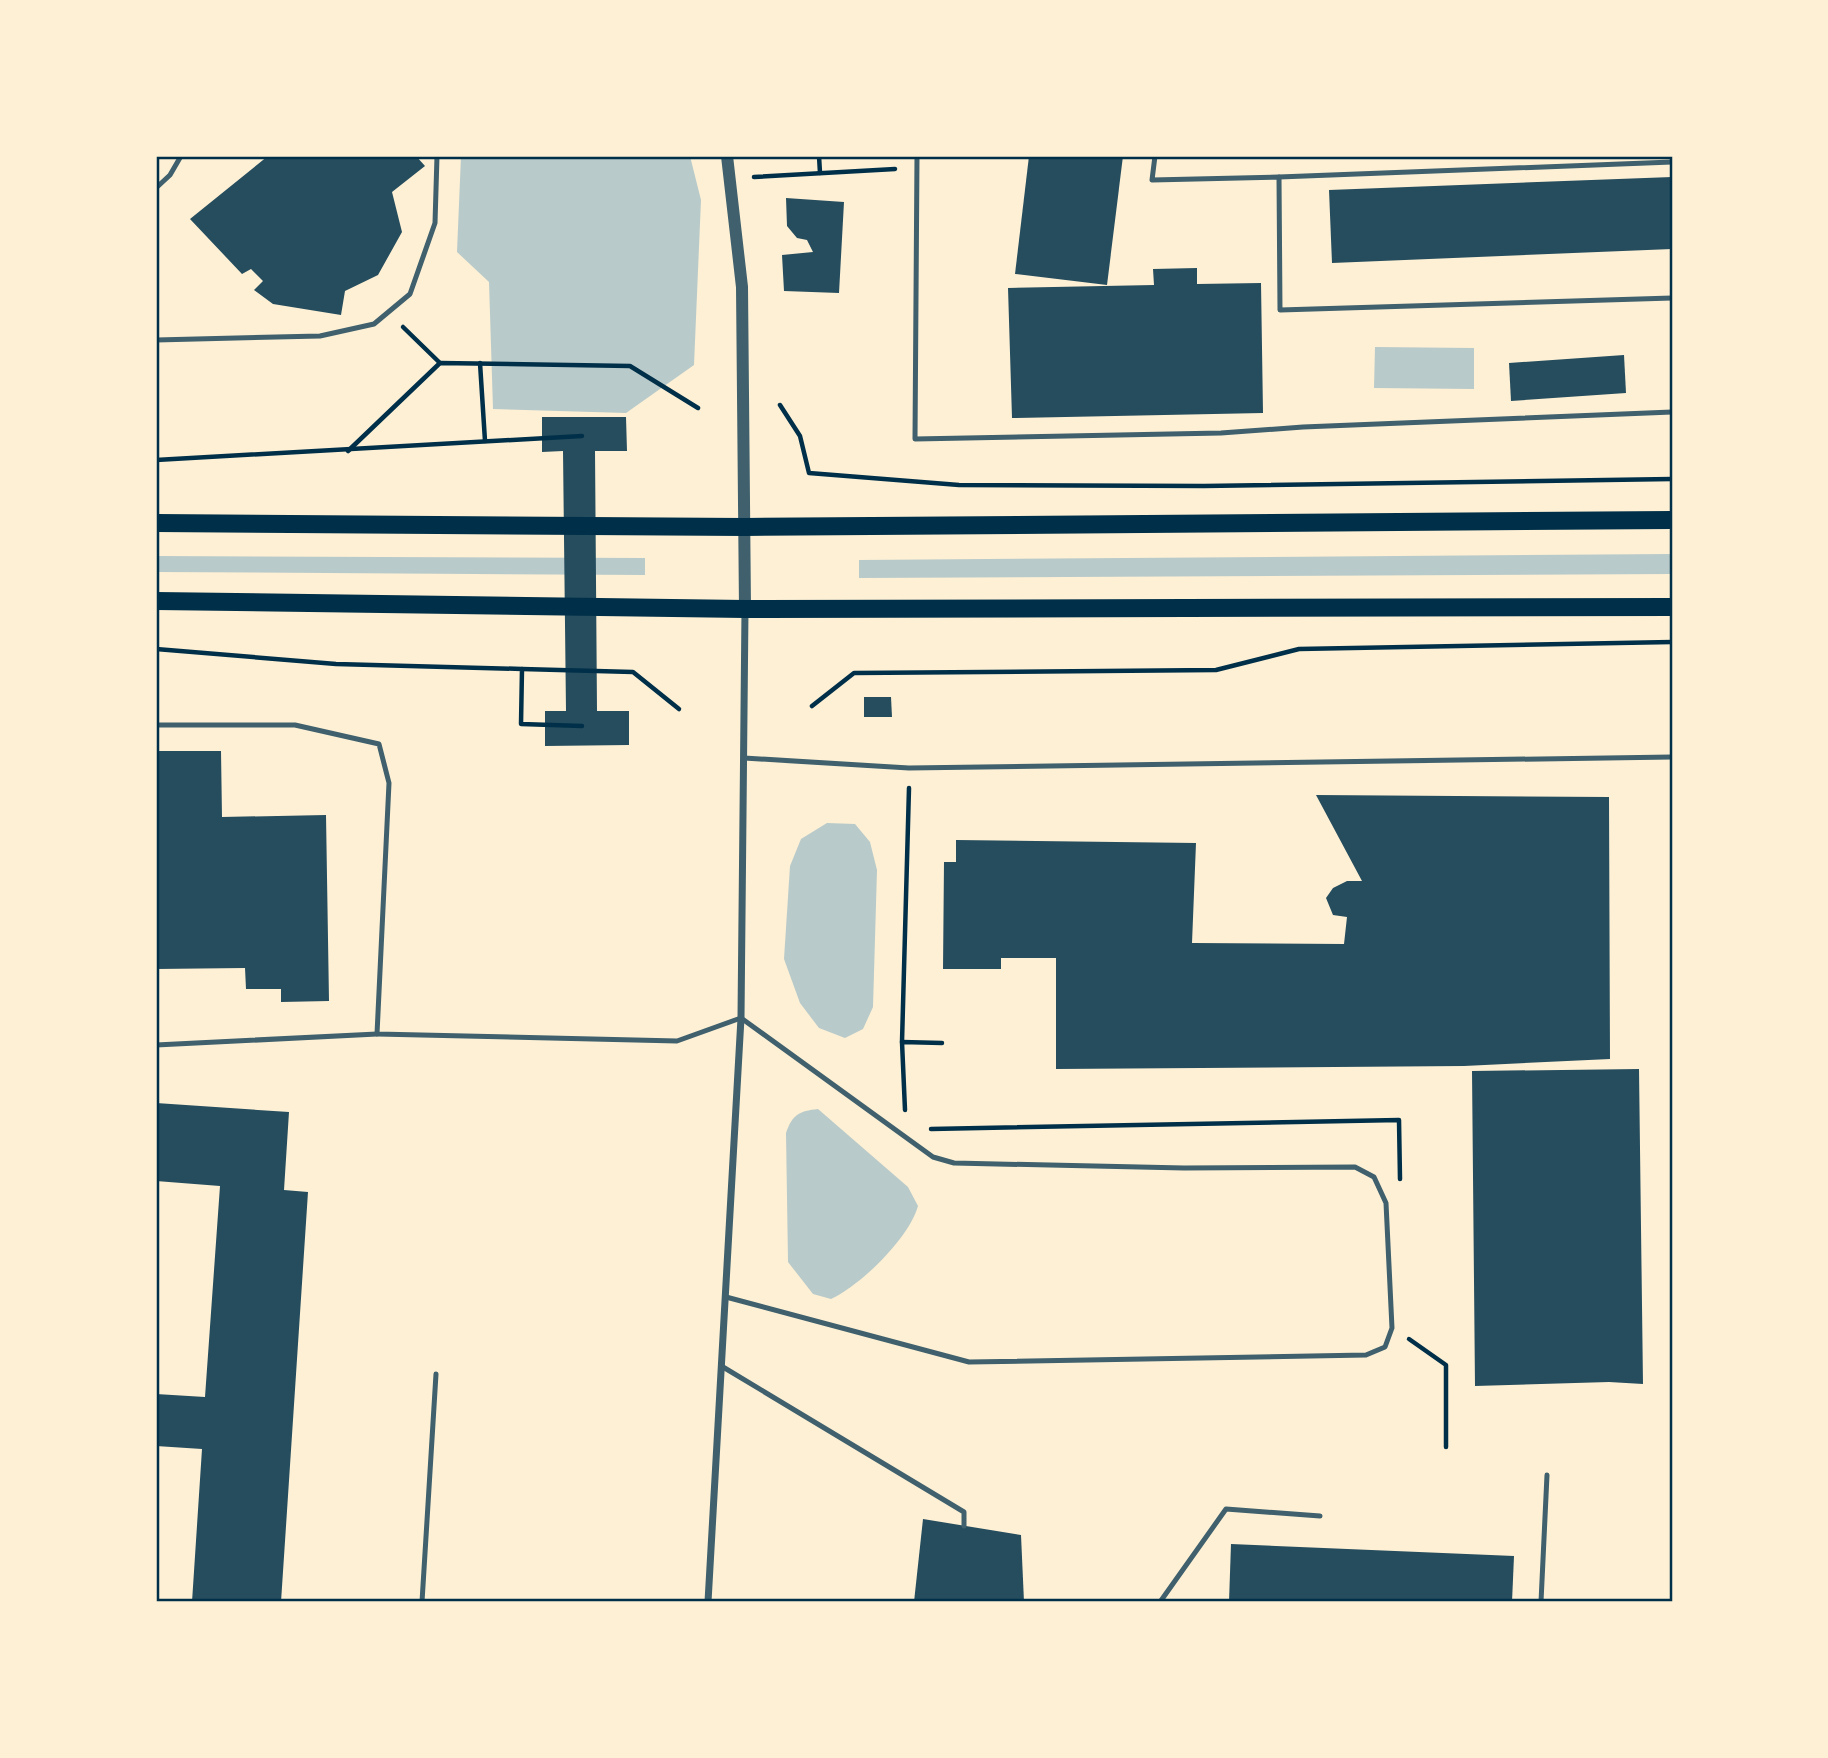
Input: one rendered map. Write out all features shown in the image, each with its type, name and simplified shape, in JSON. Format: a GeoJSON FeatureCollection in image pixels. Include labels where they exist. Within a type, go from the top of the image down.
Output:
{"type":"FeatureCollection","features":[{"type":"Feature","properties":{"kind":"main road"},"geometry":{"type":"LineString","coordinates":[[156,523],[745,527],[1672,520]]}},
{"type":"Feature","properties":{"kind":"main road"},"geometry":{"type":"LineString","coordinates":[[156,601],[745,609],[1672,607]]}},
{"type":"Feature","properties":{"kind":"street"},"geometry":{"type":"LineString","coordinates":[[708,1602],[741,1018],[745,609],[742,287],[727,156]]}},
{"type":"Feature","properties":{"kind":"lane"},"geometry":{"type":"LineString","coordinates":[[156,188],[170,175],[181,156]]}},
{"type":"Feature","properties":{"kind":"lane"},"geometry":{"type":"LineString","coordinates":[[156,340],[320,337],[374,324],[410,294],[435,223],[437,156]]}},
{"type":"Feature","properties":{"kind":"lane"},"geometry":{"type":"LineString","coordinates":[[917,156],[915,439],[1221,433],[1317,426],[1672,412]]}},
{"type":"Feature","properties":{"kind":"lane"},"geometry":{"type":"LineString","coordinates":[[1155,156],[1152,180],[1672,162]]}},
{"type":"Feature","properties":{"kind":"lane"},"geometry":{"type":"LineString","coordinates":[[1279,177],[1280,310],[1672,298]]}},
{"type":"Feature","properties":{"kind":"lane"},"geometry":{"type":"LineString","coordinates":[[156,725],[295,725],[379,744],[389,783],[377,1034]]}},
{"type":"Feature","properties":{"kind":"lane"},"geometry":{"type":"LineString","coordinates":[[744,758],[909,768],[1672,757]]}},
{"type":"Feature","properties":{"kind":"lane"},"geometry":{"type":"LineString","coordinates":[[156,1045],[377,1034],[677,1041],[741,1018],[905,1138],[933,1157],[954,1163],[1355,1167],[1374,1177],[1386,1203],[1392,1328],[1385,1347],[1366,1355],[968,1362],[726,1297]]}},
{"type":"Feature","properties":{"kind":"lane"},"geometry":{"type":"LineString","coordinates":[[723,1367],[964,1512],[964,1526]]}},
{"type":"Feature","properties":{"kind":"lane"},"geometry":{"type":"LineString","coordinates":[[422,1602],[436,1374]]}},
{"type":"Feature","properties":{"kind":"lane"},"geometry":{"type":"LineString","coordinates":[[1541,1602],[1547,1475]]}},
{"type":"Feature","properties":{"kind":"lane"},"geometry":{"type":"LineString","coordinates":[[1160,1602],[1226,1509],[1320,1516]]}},
{"type":"Feature","properties":{"kind":"path"},"geometry":{"type":"LineString","coordinates":[[819,156],[820,173]]}},
{"type":"Feature","properties":{"kind":"path"},"geometry":{"type":"LineString","coordinates":[[731,178],[917,168]]}},
{"type":"Feature","properties":{"kind":"path"},"geometry":{"type":"LineString","coordinates":[[388,313],[440,363]]}},
{"type":"Feature","properties":{"kind":"path"},"geometry":{"type":"LineString","coordinates":[[347,452],[440,363],[630,366],[698,408]]}},
{"type":"Feature","properties":{"kind":"path"},"geometry":{"type":"LineString","coordinates":[[480,363],[485,441]]}},
{"type":"Feature","properties":{"kind":"path"},"geometry":{"type":"LineString","coordinates":[[780,405],[800,436],[808,473],[959,485],[1205,486],[1672,479]]}},
{"type":"Feature","properties":{"kind":"path"},"geometry":{"type":"LineString","coordinates":[[156,460],[347,452],[582,436]]}},
{"type":"Feature","properties":{"kind":"path"},"geometry":{"type":"LineString","coordinates":[[813,706],[854,673],[1216,670],[1299,649],[1672,642]]}},
{"type":"Feature","properties":{"kind":"path"},"geometry":{"type":"LineString","coordinates":[[156,649],[336,664],[633,672],[679,709]]}},
{"type":"Feature","properties":{"kind":"path"},"geometry":{"type":"LineString","coordinates":[[522,669],[521,724],[582,726]]}},
{"type":"Feature","properties":{"kind":"path"},"geometry":{"type":"LineString","coordinates":[[905,1138],[902,1042],[909,768]]}},
{"type":"Feature","properties":{"kind":"path"},"geometry":{"type":"LineString","coordinates":[[902,1042],[942,1043]]}},
{"type":"Feature","properties":{"kind":"shaded area"},"geometry":{"type":"Polygon","coordinates":[[[461,156],[690,156],[701,200],[694,365],[626,413],[493,409],[489,282],[457,252],[461,156]]]}},
{"type":"Feature","properties":{"kind":"shaded area"},"geometry":{"type":"Polygon","coordinates":[[[1375,347],[1474,348],[1474,389],[1374,388],[1375,347]]]}},
{"type":"Feature","properties":{"kind":"shaded area"},"geometry":{"type":"Polygon","coordinates":[[[1672,554],[1672,574],[859,578],[859,560],[1672,554]]]}},
{"type":"Feature","properties":{"kind":"shaded area"},"geometry":{"type":"Polygon","coordinates":[[[156,556],[645,558],[645,575],[156,572],[156,556]]]}},
{"type":"Feature","properties":{"kind":"shaded area"},"geometry":{"type":"Polygon","coordinates":[[[827,823],[855,824],[870,842],[877,870],[873,1007],[863,1029],[845,1038],[819,1028],[800,1003],[784,959],[790,866],[801,839],[827,823]]]}},
{"type":"Feature","properties":{"kind":"shaded area"},"geometry":{"type":"Polygon","coordinates":[[[818,1109],[908,1187],[918,1206],[905,1232],[882,1259],[856,1283],[831,1299],[813,1294],[788,1262],[786,1133],[797,1115],[818,1109]]]}},
{"type":"Feature","properties":{"kind":"building"},"geometry":{"type":"Polygon","coordinates":[[[268,156],[416,156],[425,166],[392,192],[402,232],[378,275],[345,291],[341,315],[273,304],[254,290],[263,281],[251,269],[242,274],[190,219],[268,156]]]}},
{"type":"Feature","properties":{"kind":"building"},"geometry":{"type":"Polygon","coordinates":[[[1029,156],[1123,156],[1107,285],[1015,274],[1029,156]]]}},
{"type":"Feature","properties":{"kind":"building"},"geometry":{"type":"Polygon","coordinates":[[[1672,177],[1672,249],[1332,263],[1329,190],[1672,177]]]}},
{"type":"Feature","properties":{"kind":"building"},"geometry":{"type":"Polygon","coordinates":[[[786,198],[844,202],[839,293],[784,291],[782,255],[813,252],[807,240],[797,238],[787,226],[786,198]]]}},
{"type":"Feature","properties":{"kind":"building"},"geometry":{"type":"Polygon","coordinates":[[[1197,268],[1197,284],[1261,283],[1263,413],[1012,418],[1008,288],[1154,285],[1153,269],[1197,268]]]}},
{"type":"Feature","properties":{"kind":"building"},"geometry":{"type":"Polygon","coordinates":[[[1624,355],[1626,393],[1511,401],[1509,363],[1624,355]]]}},
{"type":"Feature","properties":{"kind":"building"},"geometry":{"type":"Polygon","coordinates":[[[542,417],[626,417],[627,451],[595,451],[597,711],[629,711],[629,745],[545,746],[545,711],[566,711],[563,451],[542,452],[542,417]]]}},
{"type":"Feature","properties":{"kind":"building"},"geometry":{"type":"Polygon","coordinates":[[[864,697],[891,697],[892,717],[864,717],[864,697]]]}},
{"type":"Feature","properties":{"kind":"building"},"geometry":{"type":"Polygon","coordinates":[[[156,751],[221,751],[222,817],[326,815],[329,1001],[281,1002],[281,989],[246,989],[245,968],[156,969],[156,751]]]}},
{"type":"Feature","properties":{"kind":"building"},"geometry":{"type":"Polygon","coordinates":[[[1316,795],[1609,797],[1610,1059],[1464,1066],[1056,1069],[1056,958],[1001,958],[1001,969],[943,969],[944,862],[956,862],[956,840],[1196,843],[1192,943],[1344,944],[1347,917],[1333,915],[1326,898],[1333,888],[1347,881],[1362,881],[1316,795]]]}},
{"type":"Feature","properties":{"kind":"building"},"geometry":{"type":"Polygon","coordinates":[[[1639,1069],[1643,1384],[1609,1382],[1475,1386],[1472,1071],[1639,1069]]]}},
{"type":"Feature","properties":{"kind":"building"},"geometry":{"type":"Polygon","coordinates":[[[156,1103],[289,1112],[284,1190],[308,1192],[281,1602],[192,1602],[202,1449],[156,1446],[156,1394],[205,1397],[220,1186],[156,1181],[156,1103]]]}},
{"type":"Feature","properties":{"kind":"building"},"geometry":{"type":"Polygon","coordinates":[[[923,1519],[1021,1535],[1024,1602],[914,1602],[923,1519]]]}},
{"type":"Feature","properties":{"kind":"building"},"geometry":{"type":"Polygon","coordinates":[[[1231,1544],[1514,1556],[1512,1602],[1229,1602],[1231,1544]]]}}]}
